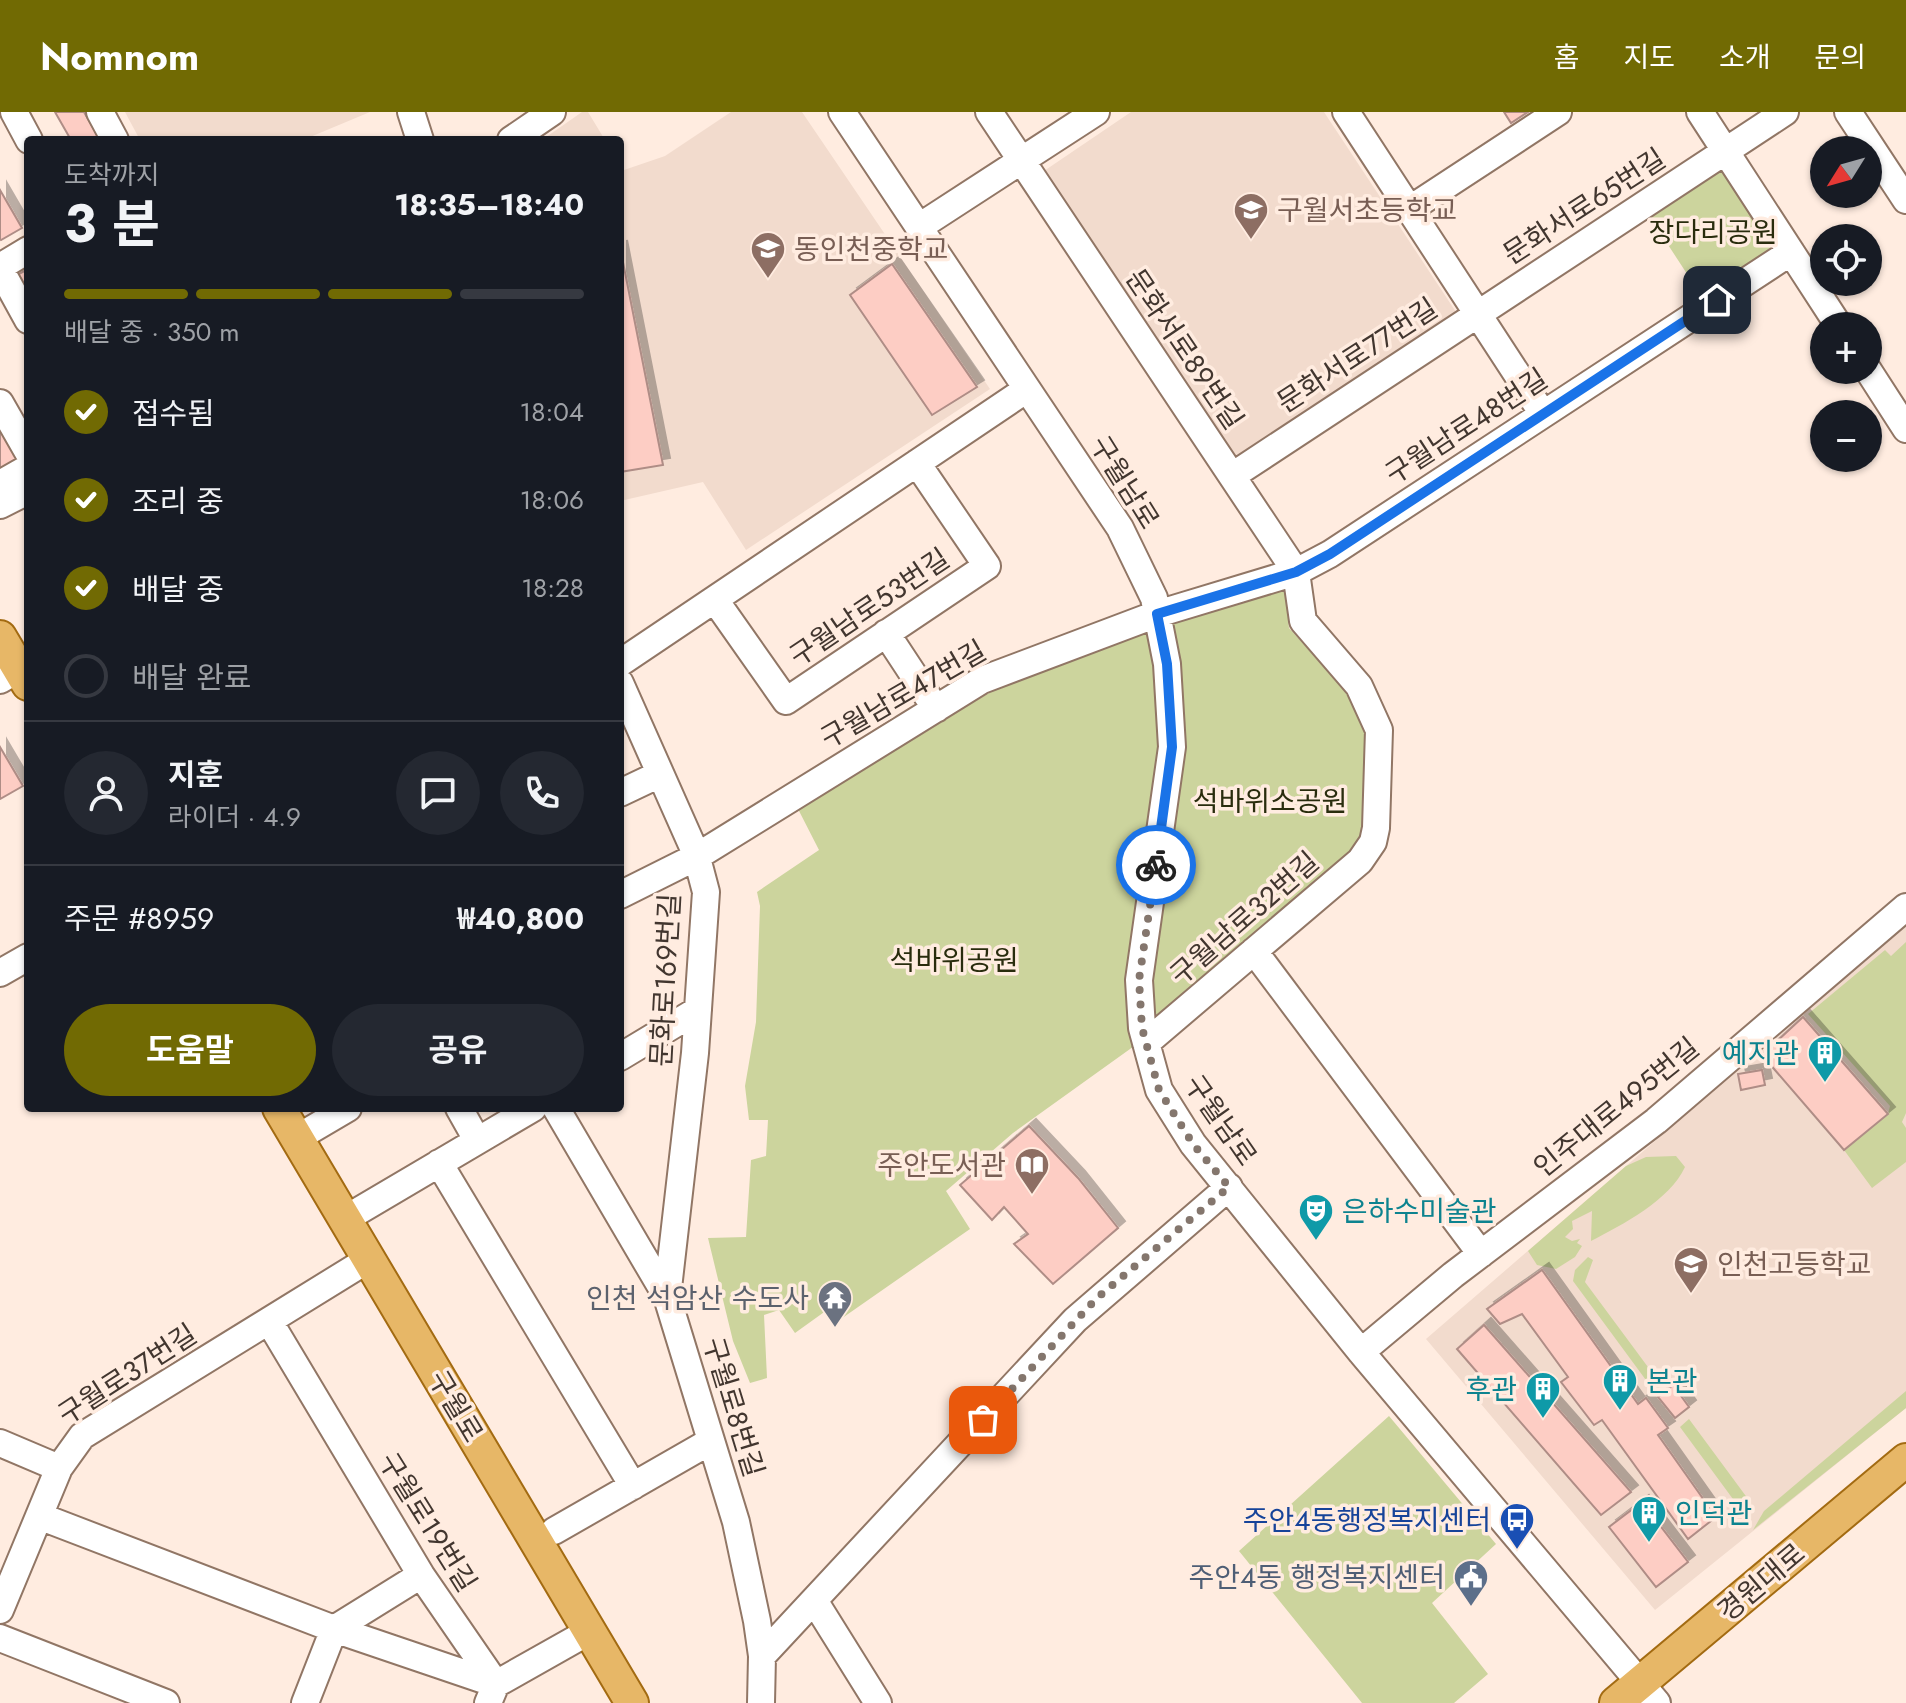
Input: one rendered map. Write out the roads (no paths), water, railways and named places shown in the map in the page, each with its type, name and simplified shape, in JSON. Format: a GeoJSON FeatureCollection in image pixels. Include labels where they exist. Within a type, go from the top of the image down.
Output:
{"type":"FeatureCollection","features":[{"type":"Feature","properties":{"kind":"main road"},"geometry":{"type":"LineString","coordinates":[[0,637],[16,678]]}},
{"type":"Feature","properties":{"kind":"main road","name":"구월로"},"geometry":{"type":"LineString","coordinates":[[281,1112],[632,1703]]}},
{"type":"Feature","properties":{"kind":"main road","name":"경원대로"},"geometry":{"type":"LineString","coordinates":[[1616,1703],[1649,1692],[1906,1460]]}},
{"type":"Feature","properties":{"kind":"street"},"geometry":{"type":"LineString","coordinates":[[14,112],[27,136]]}},
{"type":"Feature","properties":{"kind":"street"},"geometry":{"type":"LineString","coordinates":[[100,112],[113,136]]}},
{"type":"Feature","properties":{"kind":"street"},"geometry":{"type":"LineString","coordinates":[[411,112],[419,136]]}},
{"type":"Feature","properties":{"kind":"street"},"geometry":{"type":"LineString","coordinates":[[517,136],[552,112]]}},
{"type":"Feature","properties":{"kind":"street","name":"구월남로"},"geometry":{"type":"LineString","coordinates":[[842,112],[1120,528],[1154,598],[1167,664],[1172,747],[1139,980],[1146,1043],[1159,1090],[1193,1144],[1361,1352],[1649,1692]]}},
{"type":"Feature","properties":{"kind":"street","name":"문화서로89번길"},"geometry":{"type":"LineString","coordinates":[[989,112],[1296,572]]}},
{"type":"Feature","properties":{"kind":"street"},"geometry":{"type":"LineString","coordinates":[[919,227],[1096,112]]}},
{"type":"Feature","properties":{"kind":"street","name":"문화서로77번길"},"geometry":{"type":"LineString","coordinates":[[1346,112],[1543,414]]}},
{"type":"Feature","properties":{"kind":"street"},"geometry":{"type":"LineString","coordinates":[[1410,209],[1558,112]]}},
{"type":"Feature","properties":{"kind":"street"},"geometry":{"type":"LineString","coordinates":[[1700,112],[1830,312]]}},
{"type":"Feature","properties":{"kind":"street","name":"문화서로65번길"},"geometry":{"type":"LineString","coordinates":[[1478,314],[1785,112]]}},
{"type":"Feature","properties":{"kind":"street"},"geometry":{"type":"LineString","coordinates":[[1848,112],[1906,200]]}},
{"type":"Feature","properties":{"kind":"street","name":"구월남로48번길"},"geometry":{"type":"LineString","coordinates":[[1157,614],[1296,572],[1330,554],[1791,252]]}},
{"type":"Feature","properties":{"kind":"street"},"geometry":{"type":"LineString","coordinates":[[24,253],[0,268],[24,313]]}},
{"type":"Feature","properties":{"kind":"street","name":"문화서로77번길"},"geometry":{"type":"LineString","coordinates":[[1232,476],[1478,314]]}},
{"type":"Feature","properties":{"kind":"street"},"geometry":{"type":"LineString","coordinates":[[1877,384],[1906,429]]}},
{"type":"Feature","properties":{"kind":"street"},"geometry":{"type":"LineString","coordinates":[[624,678],[715,600],[1027,389]]}},
{"type":"Feature","properties":{"kind":"street"},"geometry":{"type":"LineString","coordinates":[[0,403],[24,445]]}},
{"type":"Feature","properties":{"kind":"street","name":"구월남로53번길"},"geometry":{"type":"LineString","coordinates":[[715,600],[786,701],[987,566],[917,463]]}},
{"type":"Feature","properties":{"kind":"street"},"geometry":{"type":"LineString","coordinates":[[0,484],[24,470]]}},
{"type":"Feature","properties":{"kind":"street"},"geometry":{"type":"LineString","coordinates":[[0,505],[24,493]]}},
{"type":"Feature","properties":{"kind":"street","name":"구월남로32번길"},"geometry":{"type":"LineString","coordinates":[[1146,1043],[1360,861],[1373,842],[1379,730],[1359,686],[1303,621],[1296,572]]}},
{"type":"Feature","properties":{"kind":"street","name":"구월남로47번길"},"geometry":{"type":"LineString","coordinates":[[624,893],[696,857],[1004,670],[1157,614]]}},
{"type":"Feature","properties":{"kind":"street"},"geometry":{"type":"LineString","coordinates":[[886,633],[936,709]]}},
{"type":"Feature","properties":{"kind":"street","name":"문화로169번길"},"geometry":{"type":"LineString","coordinates":[[624,688],[696,857],[706,892],[707,914],[698,1010],[667,1297]]}},
{"type":"Feature","properties":{"kind":"street"},"geometry":{"type":"LineString","coordinates":[[624,791],[660,774]]}},
{"type":"Feature","properties":{"kind":"street","name":"인주대로495번길"},"geometry":{"type":"LineString","coordinates":[[1361,1352],[1481,1254],[1656,1121],[1906,907]]}},
{"type":"Feature","properties":{"kind":"street"},"geometry":{"type":"LineString","coordinates":[[1254,951],[1481,1254]]}},
{"type":"Feature","properties":{"kind":"street"},"geometry":{"type":"LineString","coordinates":[[0,973],[24,959]]}},
{"type":"Feature","properties":{"kind":"street"},"geometry":{"type":"LineString","coordinates":[[624,1055],[698,1010]]}},
{"type":"Feature","properties":{"kind":"street"},"geometry":{"type":"LineString","coordinates":[[297,1138],[341,1112]]}},
{"type":"Feature","properties":{"kind":"street"},"geometry":{"type":"LineString","coordinates":[[461,1112],[477,1140]]}},
{"type":"Feature","properties":{"kind":"street"},"geometry":{"type":"LineString","coordinates":[[345,1219],[526,1112]]}},
{"type":"Feature","properties":{"kind":"street","name":"구월로8번길"},"geometry":{"type":"LineString","coordinates":[[558,1112],[667,1297],[736,1522],[762,1656],[761,1703]]}},
{"type":"Feature","properties":{"kind":"street"},"geometry":{"type":"LineString","coordinates":[[439,1163],[633,1486]]}},
{"type":"Feature","properties":{"kind":"street"},"geometry":{"type":"LineString","coordinates":[[762,1656],[1083,1313],[1229,1187]]}},
{"type":"Feature","properties":{"kind":"street","name":"구월로37번길"},"geometry":{"type":"LineString","coordinates":[[0,1610],[59,1468],[82,1436],[369,1259]]}},
{"type":"Feature","properties":{"kind":"street","name":"구월로19번길"},"geometry":{"type":"LineString","coordinates":[[269,1321],[492,1694]]}},
{"type":"Feature","properties":{"kind":"street"},"geometry":{"type":"LineString","coordinates":[[554,1531],[711,1441]]}},
{"type":"Feature","properties":{"kind":"street"},"geometry":{"type":"LineString","coordinates":[[0,1443],[59,1468]]}},
{"type":"Feature","properties":{"kind":"street"},"geometry":{"type":"LineString","coordinates":[[39,1516],[334,1629],[492,1694],[590,1631]]}},
{"type":"Feature","properties":{"kind":"street"},"geometry":{"type":"LineString","coordinates":[[305,1703],[334,1629],[421,1575]]}},
{"type":"Feature","properties":{"kind":"street"},"geometry":{"type":"LineString","coordinates":[[815,1602],[878,1703]]}},
{"type":"Feature","properties":{"kind":"street"},"geometry":{"type":"LineString","coordinates":[[0,1638],[166,1703]]}},
{"type":"Feature","properties":{"kind":"place","name":"구월서초등학교"},"geometry":{"type":"Point","coordinates":[1251,241]}},
{"type":"Feature","properties":{"kind":"place","name":"동인천중학교"},"geometry":{"type":"Point","coordinates":[768,280]}},
{"type":"Feature","properties":{"kind":"place","name":"예지관"},"geometry":{"type":"Point","coordinates":[1825,1084]}},
{"type":"Feature","properties":{"kind":"place","name":"주안도서관"},"geometry":{"type":"Point","coordinates":[1032,1196]}},
{"type":"Feature","properties":{"kind":"place","name":"은하수미술관"},"geometry":{"type":"Point","coordinates":[1316,1242]}},
{"type":"Feature","properties":{"kind":"place","name":"인천고등학교"},"geometry":{"type":"Point","coordinates":[1691,1295]}},
{"type":"Feature","properties":{"kind":"place","name":"인천 석암산 수도사"},"geometry":{"type":"Point","coordinates":[835,1329]}},
{"type":"Feature","properties":{"kind":"place","name":"본관"},"geometry":{"type":"Point","coordinates":[1620,1412]}},
{"type":"Feature","properties":{"kind":"place","name":"후관"},"geometry":{"type":"Point","coordinates":[1543,1420]}},
{"type":"Feature","properties":{"kind":"place","name":"인덕관"},"geometry":{"type":"Point","coordinates":[1649,1544]}},
{"type":"Feature","properties":{"kind":"place","name":"주안4동행정복지센터"},"geometry":{"type":"Point","coordinates":[1517,1551]}},
{"type":"Feature","properties":{"kind":"place","name":"주안4동 행정복지센터"},"geometry":{"type":"Point","coordinates":[1471,1608]}},
{"type":"Feature","properties":{"kind":"park label","name":"장다리공원"},"geometry":{"type":"Point","coordinates":[1713,232]}},
{"type":"Feature","properties":{"kind":"park label","name":"석바위소공원"},"geometry":{"type":"Point","coordinates":[1270,801]}},
{"type":"Feature","properties":{"kind":"park label","name":"석바위공원"},"geometry":{"type":"Point","coordinates":[954,960]}}]}
